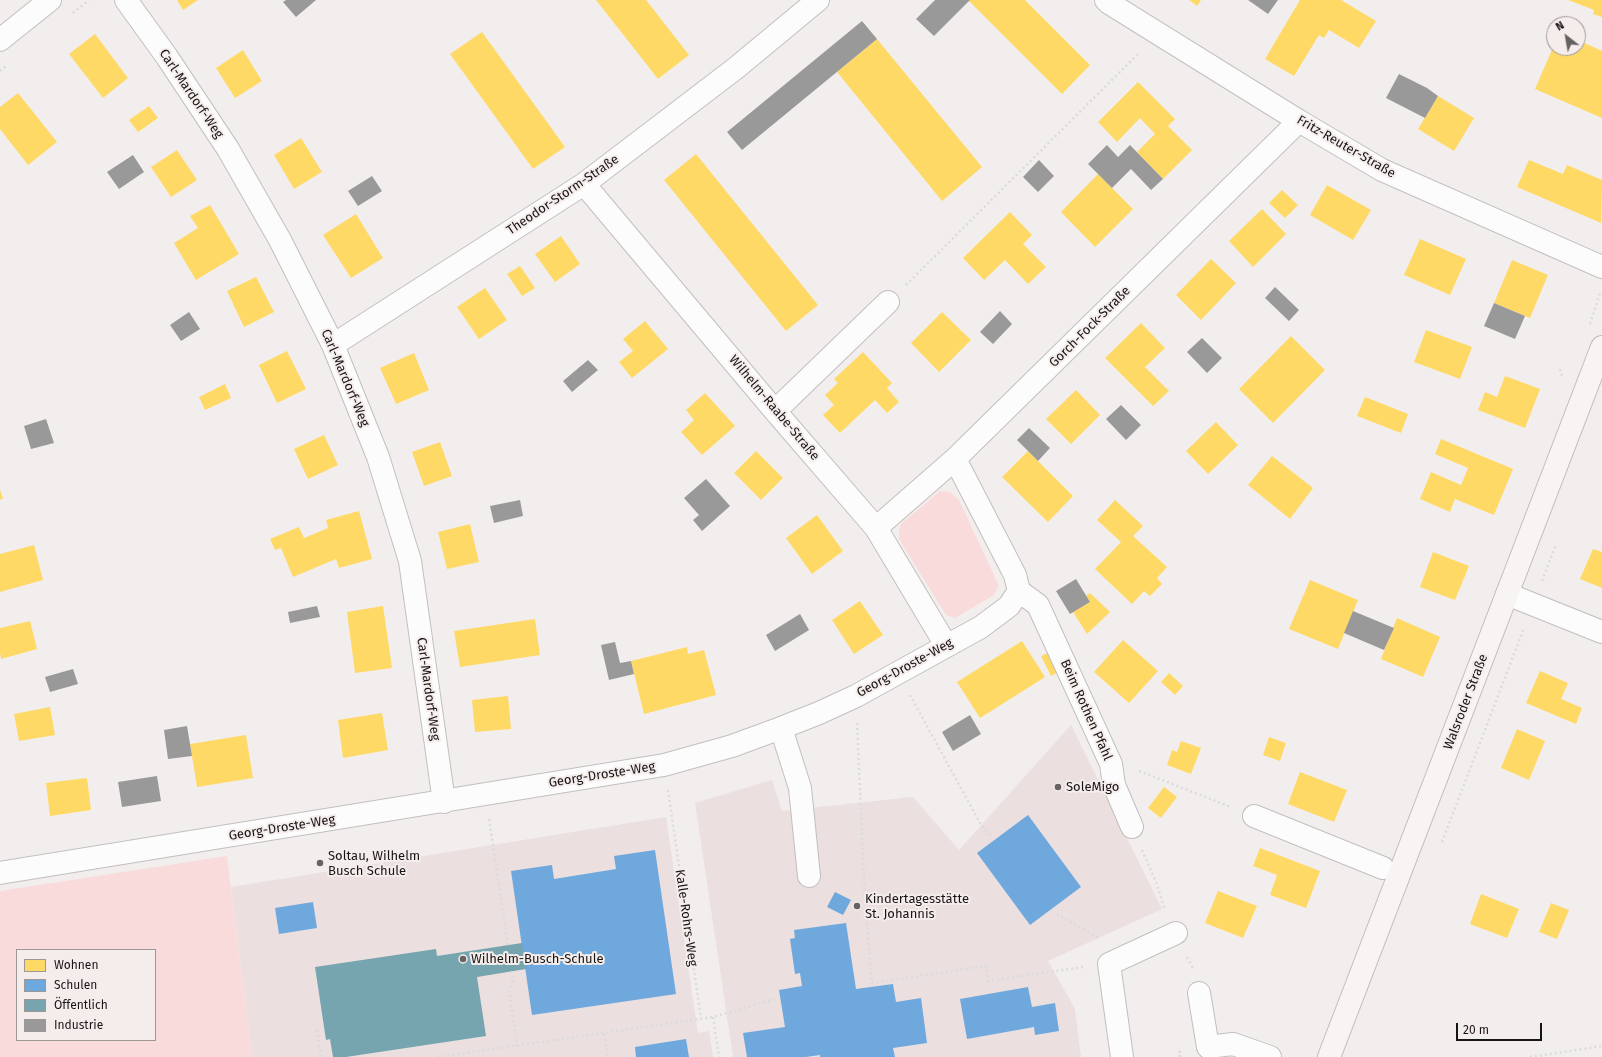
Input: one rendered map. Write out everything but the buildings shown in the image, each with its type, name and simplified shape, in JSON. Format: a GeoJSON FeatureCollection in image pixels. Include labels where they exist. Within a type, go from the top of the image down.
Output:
{"type":"FeatureCollection","features":[{"type":"Feature","properties":{"kind":"main road","name":"Walsroder Straße"},"geometry":{"type":"LineString","coordinates":[[1329,1057],[1602,347]]}},
{"type":"Feature","properties":{"kind":"street"},"geometry":{"type":"LineString","coordinates":[[0,40],[50,0]]}},
{"type":"Feature","properties":{"kind":"street","name":"Carl-Mardorf-Weg"},"geometry":{"type":"LineString","coordinates":[[126,0],[167,56],[228,149],[280,240],[333,345],[378,457],[410,561],[444,802]]}},
{"type":"Feature","properties":{"kind":"street","name":"Theodor-Storm-Straße"},"geometry":{"type":"LineString","coordinates":[[333,345],[584,184],[736,68],[818,0]]}},
{"type":"Feature","properties":{"kind":"street","name":"Fritz-Reuter-Straße"},"geometry":{"type":"LineString","coordinates":[[1109,1],[1158,34],[1382,170],[1602,267]]}},
{"type":"Feature","properties":{"kind":"street","name":"Gorch-Fock-Straße"},"geometry":{"type":"LineString","coordinates":[[876,528],[956,459],[1299,121]]}},
{"type":"Feature","properties":{"kind":"street","name":"Wilhelm-Raabe-Straße"},"geometry":{"type":"LineString","coordinates":[[584,184],[775,411],[876,528],[946,645]]}},
{"type":"Feature","properties":{"kind":"street"},"geometry":{"type":"LineString","coordinates":[[775,411],[888,302]]}},
{"type":"Feature","properties":{"kind":"street"},"geometry":{"type":"LineString","coordinates":[[956,459],[1015,575],[1019,591]]}},
{"type":"Feature","properties":{"kind":"street","name":"Georg-Droste-Weg"},"geometry":{"type":"LineString","coordinates":[[0,873],[444,802],[664,765],[732,746],[819,713],[856,696],[981,627],[1009,606],[1019,591]]}},
{"type":"Feature","properties":{"kind":"street","name":"Beim Rothen Pfahl"},"geometry":{"type":"LineString","coordinates":[[1019,591],[1038,605],[1111,764],[1114,786],[1132,828]]}},
{"type":"Feature","properties":{"kind":"street"},"geometry":{"type":"LineString","coordinates":[[1507,594],[1602,632]]}},
{"type":"Feature","properties":{"kind":"street"},"geometry":{"type":"LineString","coordinates":[[781,728],[800,788],[809,876]]}},
{"type":"Feature","properties":{"kind":"street"},"geometry":{"type":"LineString","coordinates":[[1254,816],[1384,868]]}},
{"type":"Feature","properties":{"kind":"street"},"geometry":{"type":"LineString","coordinates":[[1122,1057],[1109,964],[1176,933]]}},
{"type":"Feature","properties":{"kind":"street"},"geometry":{"type":"LineString","coordinates":[[1199,993],[1208,1047],[1233,1044],[1270,1057]]}},
{"type":"Feature","properties":{"kind":"path"},"geometry":{"type":"LineString","coordinates":[[888,302],[1158,34]]}},
{"type":"Feature","properties":{"kind":"path"},"geometry":{"type":"LineString","coordinates":[[1442,842],[1526,624]]}},
{"type":"Feature","properties":{"kind":"path"},"geometry":{"type":"LineString","coordinates":[[898,674],[980,823],[992,838]]}},
{"type":"Feature","properties":{"kind":"path"},"geometry":{"type":"LineString","coordinates":[[856,696],[865,901],[872,984],[986,966],[988,981],[1054,970]]}},
{"type":"Feature","properties":{"kind":"path"},"geometry":{"type":"LineString","coordinates":[[1111,764],[1120,764],[1254,816]]}},
{"type":"Feature","properties":{"kind":"path","name":"Kalle-Rohrs-Weg"},"geometry":{"type":"LineString","coordinates":[[664,765],[701,1019]]}},
{"type":"Feature","properties":{"kind":"path"},"geometry":{"type":"LineString","coordinates":[[486,795],[508,946]]}},
{"type":"Feature","properties":{"kind":"path"},"geometry":{"type":"LineString","coordinates":[[1132,828],[1156,882],[1163,906]]}},
{"type":"Feature","properties":{"kind":"path"},"geometry":{"type":"LineString","coordinates":[[1057,914],[1099,938]]}},
{"type":"Feature","properties":{"kind":"path"},"geometry":{"type":"LineString","coordinates":[[512,971],[513,981],[508,990],[517,1047]]}},
{"type":"Feature","properties":{"kind":"path"},"geometry":{"type":"LineString","coordinates":[[438,1057],[713,1018],[776,999]]}},
{"type":"Feature","properties":{"kind":"path"},"geometry":{"type":"LineString","coordinates":[[713,1018],[719,1057]]}},
{"type":"Feature","properties":{"kind":"path"},"geometry":{"type":"LineString","coordinates":[[317,1030],[321,1057]]}},
{"type":"Feature","properties":{"kind":"path"},"geometry":{"type":"LineString","coordinates":[[604,1034],[608,1057]]}},
{"type":"Feature","properties":{"kind":"path"},"geometry":{"type":"LineString","coordinates":[[1530,1057],[1602,1046]]}},
{"type":"Feature","properties":{"kind":"shaded area"},"geometry":{"type":"Polygon","coordinates":[[[940,491],[950,492],[959,500],[999,586],[994,595],[955,618],[946,615],[899,539],[901,524],[940,491]]]}},
{"type":"Feature","properties":{"kind":"shaded area","name":"Kindertagesstätte St. Johannis"},"geometry":{"type":"Polygon","coordinates":[[[1071,725],[1162,909],[1048,961],[1075,1009],[1081,1057],[733,1057],[695,803],[772,780],[782,811],[913,797],[959,850],[1071,725]]]}},
{"type":"Feature","properties":{"kind":"shaded area","name":"Wilhelm-Busch-Schule"},"geometry":{"type":"Polygon","coordinates":[[[666,817],[698,1033],[709,1031],[713,1057],[252,1057],[231,887],[666,817]]]}},
{"type":"Feature","properties":{"kind":"shaded area"},"geometry":{"type":"Polygon","coordinates":[[[227,856],[252,1057],[0,1057],[0,891],[227,856]]]}},
{"type":"Feature","properties":{"kind":"place","name":"SoleMigo"},"geometry":{"type":"Point","coordinates":[1058,787]}},
{"type":"Feature","properties":{"kind":"place","name":"Soltau, Wilhelm Busch Schule"},"geometry":{"type":"Point","coordinates":[320,863]}},
{"type":"Feature","properties":{"kind":"place","name":"Kindertagesstätte St. Johannis"},"geometry":{"type":"Point","coordinates":[857,906]}},
{"type":"Feature","properties":{"kind":"place","name":"Wilhelm-Busch-Schule"},"geometry":{"type":"Point","coordinates":[463,959]}}]}
